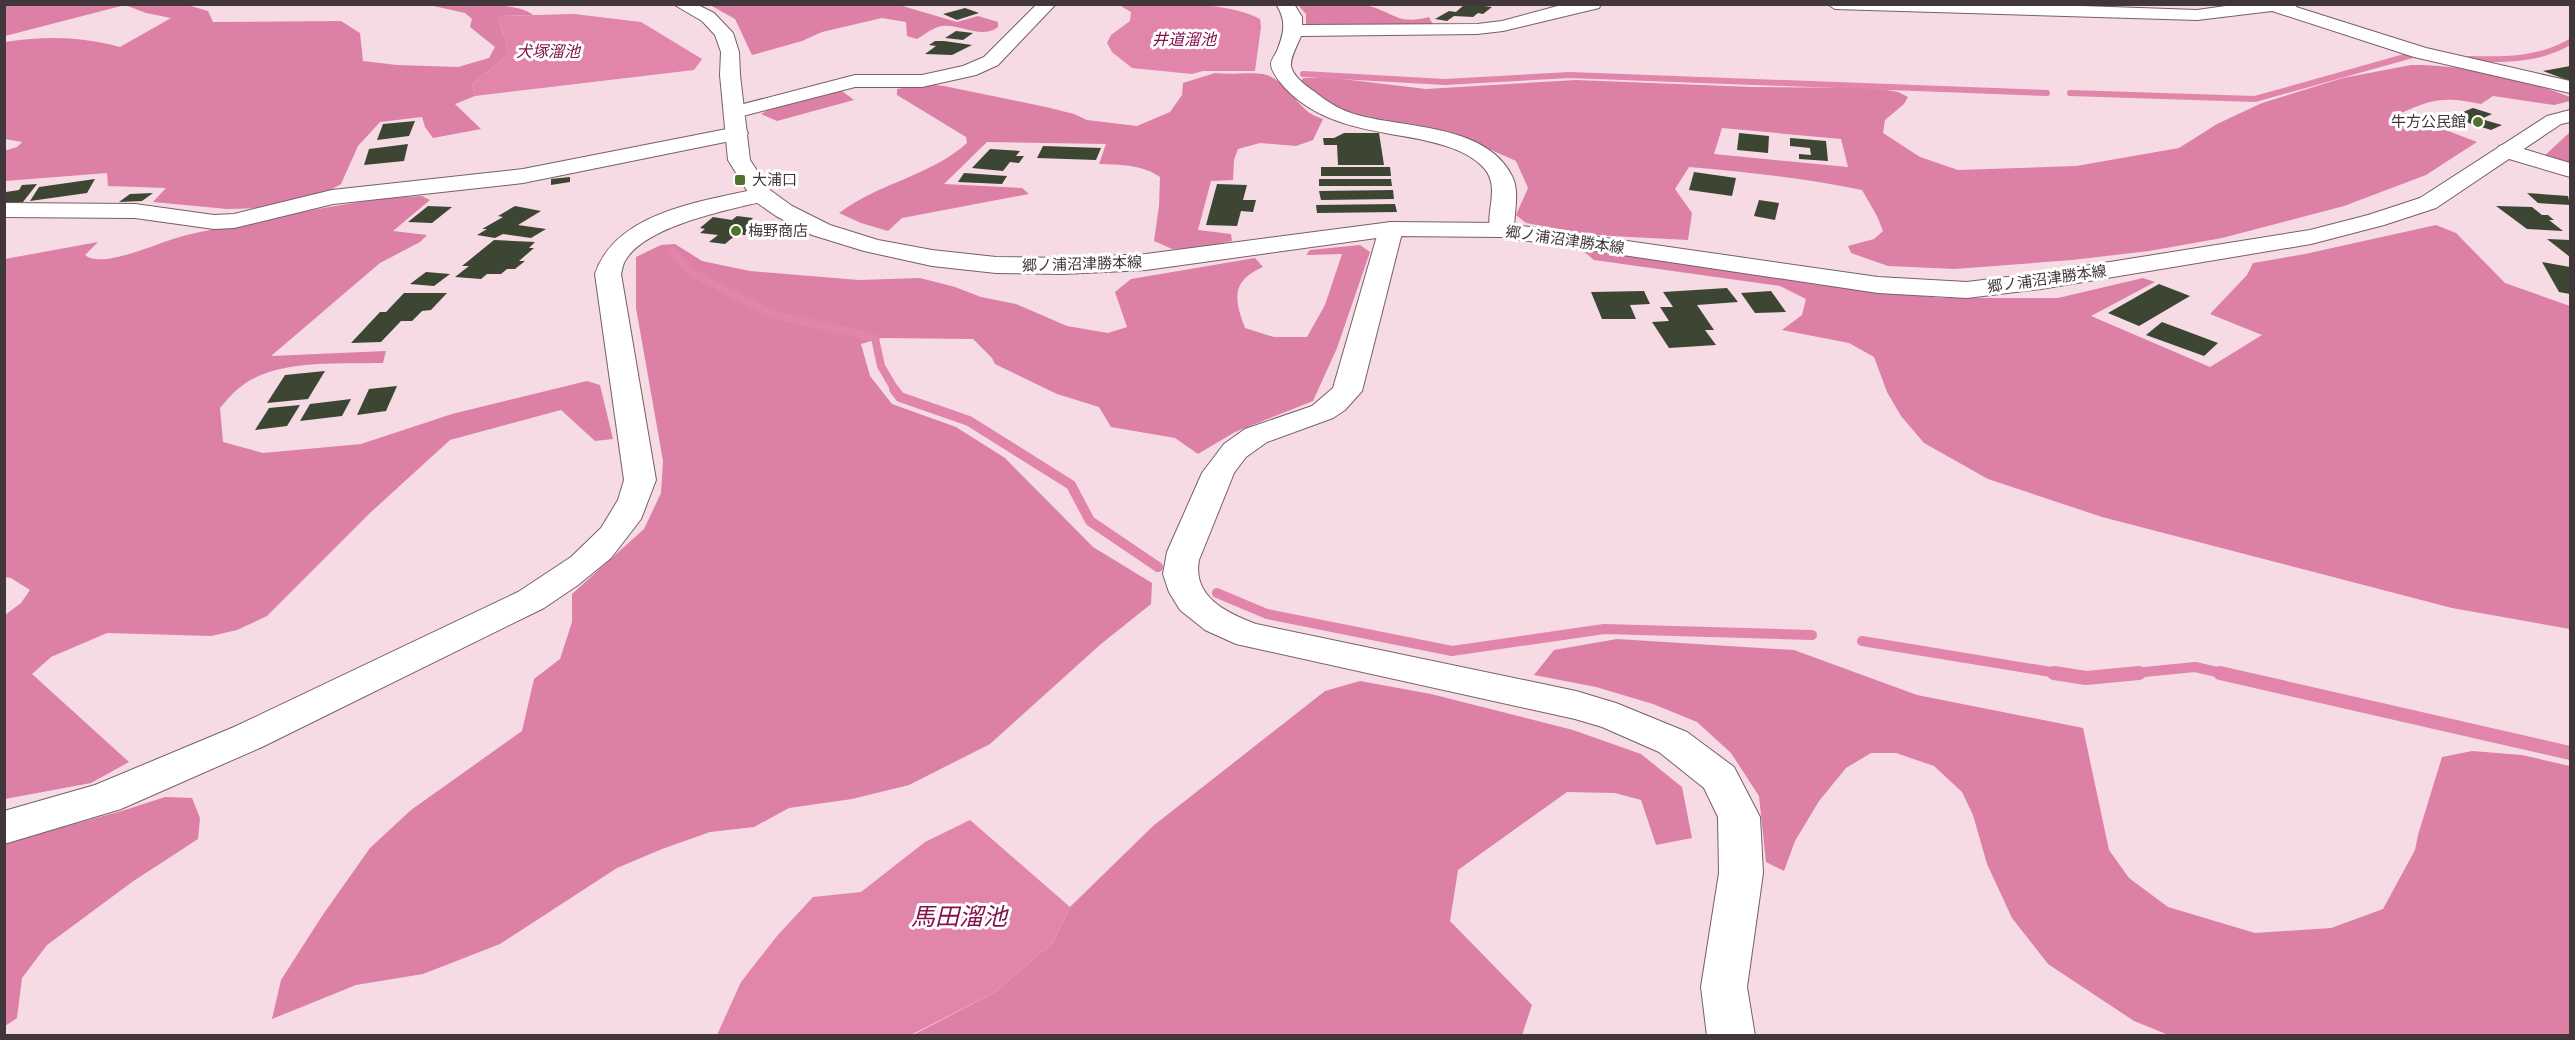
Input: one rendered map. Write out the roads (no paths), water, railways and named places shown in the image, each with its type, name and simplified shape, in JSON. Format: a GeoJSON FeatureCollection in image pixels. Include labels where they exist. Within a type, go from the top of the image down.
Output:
{"type":"FeatureCollection","features":[{"type":"Feature","properties":{"kind":"street","name":"郷ノ浦沼津勝本線"},"geometry":{"type":"LineString","coordinates":[[681,4],[708,17],[724,33],[730,52],[730,75],[739,160],[761,195],[784,211],[821,230],[873,246],[932,258],[996,265],[1146,262],[1391,230],[1450,228],[1502,230],[1878,285],[1967,290],[2064,278],[2311,237],[2428,203],[2554,120],[2571,116]]}},
{"type":"Feature","properties":{"kind":"street"},"geometry":{"type":"LineString","coordinates":[[4,210],[135,211],[214,222],[234,221],[256,218],[332,197],[523,177],[736,123],[855,81],[922,81],[969,71],[991,61],[1048,4]]}},
{"type":"Feature","properties":{"kind":"street"},"geometry":{"type":"LineString","coordinates":[[1284,4],[1290,9],[1294,19],[1293,30],[1281,64],[1291,83],[1328,111],[1366,124],[1452,140],[1477,152],[1500,174],[1504,186],[1502,230]]}},
{"type":"Feature","properties":{"kind":"street"},"geometry":{"type":"LineString","coordinates":[[1293,30],[1477,29],[1503,26],[1593,4]]}},
{"type":"Feature","properties":{"kind":"street"},"geometry":{"type":"LineString","coordinates":[[1835,4],[2036,8],[2197,15],[2283,6],[2421,53],[2571,87]]}},
{"type":"Feature","properties":{"kind":"street"},"geometry":{"type":"LineString","coordinates":[[2507,151],[2571,170]]}},
{"type":"Feature","properties":{"kind":"street"},"geometry":{"type":"LineString","coordinates":[[4,828],[106,798],[248,737],[531,600],[559,583],[592,557],[614,535],[629,512],[640,480],[608,274],[613,258],[645,232],[677,218],[761,195]]}},
{"type":"Feature","properties":{"kind":"street"},"geometry":{"type":"LineString","coordinates":[[1391,230],[1347,391],[1335,406],[1309,419],[1246,442],[1224,460],[1179,569],[1185,591],[1196,608],[1213,621],[1249,636],[1576,705],[1616,717],[1673,742],[1720,778],[1739,817],[1741,873],[1724,987],[1731,1035]]}},
{"type":"Feature","properties":{"kind":"water","name":"井道溜池"},"geometry":{"type":"Polygon","coordinates":[[[1191,4],[1229,9],[1260,19],[1255,71],[1203,71],[1192,74],[1132,68],[1112,52],[1107,43],[1111,35],[1130,21],[1131,12],[1119,5],[1191,4]]]}},
{"type":"Feature","properties":{"kind":"water","name":"犬塚溜池"},"geometry":{"type":"Polygon","coordinates":[[[574,14],[641,22],[702,59],[694,70],[475,96],[472,84],[507,56],[500,16],[574,14]]]}},
{"type":"Feature","properties":{"kind":"water","name":"馬田溜池"},"geometry":{"type":"Polygon","coordinates":[[[970,820],[1070,907],[1053,942],[995,992],[911,1035],[717,1035],[741,982],[777,936],[813,897],[861,892],[925,842],[970,820]]]}},
{"type":"Feature","properties":{"kind":"waterway"},"geometry":{"type":"LineString","coordinates":[[2469,59],[2534,56],[2570,42]]}},
{"type":"Feature","properties":{"kind":"waterway"},"geometry":{"type":"LineString","coordinates":[[2070,93],[2255,99],[2412,55]]}},
{"type":"Feature","properties":{"kind":"waterway"},"geometry":{"type":"LineString","coordinates":[[1303,74],[1445,82],[1570,75],[2047,93]]}},
{"type":"Feature","properties":{"kind":"waterway"},"geometry":{"type":"LineString","coordinates":[[672,251],[690,272],[773,314],[875,338],[881,366],[895,390]]}},
{"type":"Feature","properties":{"kind":"waterway"},"geometry":{"type":"LineString","coordinates":[[894,389],[900,397],[969,421],[1071,485],[1090,521],[1158,567]]}},
{"type":"Feature","properties":{"kind":"waterway"},"geometry":{"type":"LineString","coordinates":[[1217,593],[1267,614],[1452,651],[1604,629],[1812,635]]}},
{"type":"Feature","properties":{"kind":"waterway"},"geometry":{"type":"LineString","coordinates":[[1862,641],[2063,674]]}},
{"type":"Feature","properties":{"kind":"waterway"},"geometry":{"type":"LineString","coordinates":[[2124,674],[2195,667],[2226,674]]}},
{"type":"Feature","properties":{"kind":"waterway"},"geometry":{"type":"LineString","coordinates":[[2054,673],[2086,678],[2139,673]]}},
{"type":"Feature","properties":{"kind":"waterway"},"geometry":{"type":"LineString","coordinates":[[2220,673],[2570,753]]}},
{"type":"Feature","properties":{"kind":"place","name":"牛方公民館"},"geometry":{"type":"Point","coordinates":[2478,122]}},
{"type":"Feature","properties":{"kind":"place","name":"大浦口"},"geometry":{"type":"Point","coordinates":[740,180]}},
{"type":"Feature","properties":{"kind":"place","name":"梅野商店"},"geometry":{"type":"Point","coordinates":[736,231]}}]}
